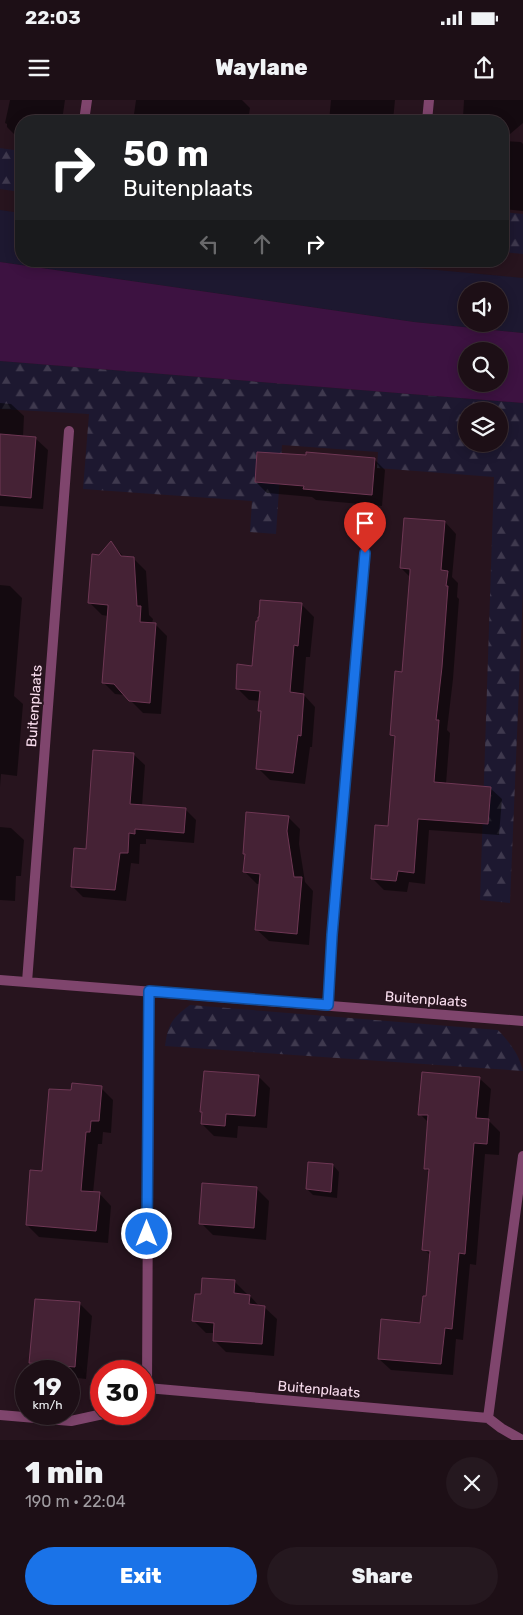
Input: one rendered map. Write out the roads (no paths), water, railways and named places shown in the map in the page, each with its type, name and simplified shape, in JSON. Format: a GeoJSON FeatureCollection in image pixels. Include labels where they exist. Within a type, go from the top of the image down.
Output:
{"type":"FeatureCollection","features":[{"type":"Feature","properties":{"kind":"street"},"geometry":{"type":"LineString","coordinates":[[85,115],[87,100]]}},
{"type":"Feature","properties":{"kind":"street"},"geometry":{"type":"LineString","coordinates":[[428,115],[429,100]]}},
{"type":"Feature","properties":{"kind":"street","name":"Buitenplaats"},"geometry":{"type":"LineString","coordinates":[[26,982],[69,431]]}},
{"type":"Feature","properties":{"kind":"street"},"geometry":{"type":"LineString","coordinates":[[328,1005],[365,553]]}},
{"type":"Feature","properties":{"kind":"street","name":"Buitenplaats"},"geometry":{"type":"LineString","coordinates":[[0,980],[523,1021]]}},
{"type":"Feature","properties":{"kind":"street","name":"Buitenplaats"},"geometry":{"type":"LineString","coordinates":[[145,1360],[149,991]]}},
{"type":"Feature","properties":{"kind":"street"},"geometry":{"type":"LineString","coordinates":[[488,1418],[523,1156]]}},
{"type":"Feature","properties":{"kind":"street","name":"Buitenplaats"},"geometry":{"type":"LineString","coordinates":[[155,1391],[488,1418],[522,1440]]}},
{"type":"Feature","properties":{"kind":"street"},"geometry":{"type":"LineString","coordinates":[[0,1415],[71,1421],[90,1417]]}}]}
